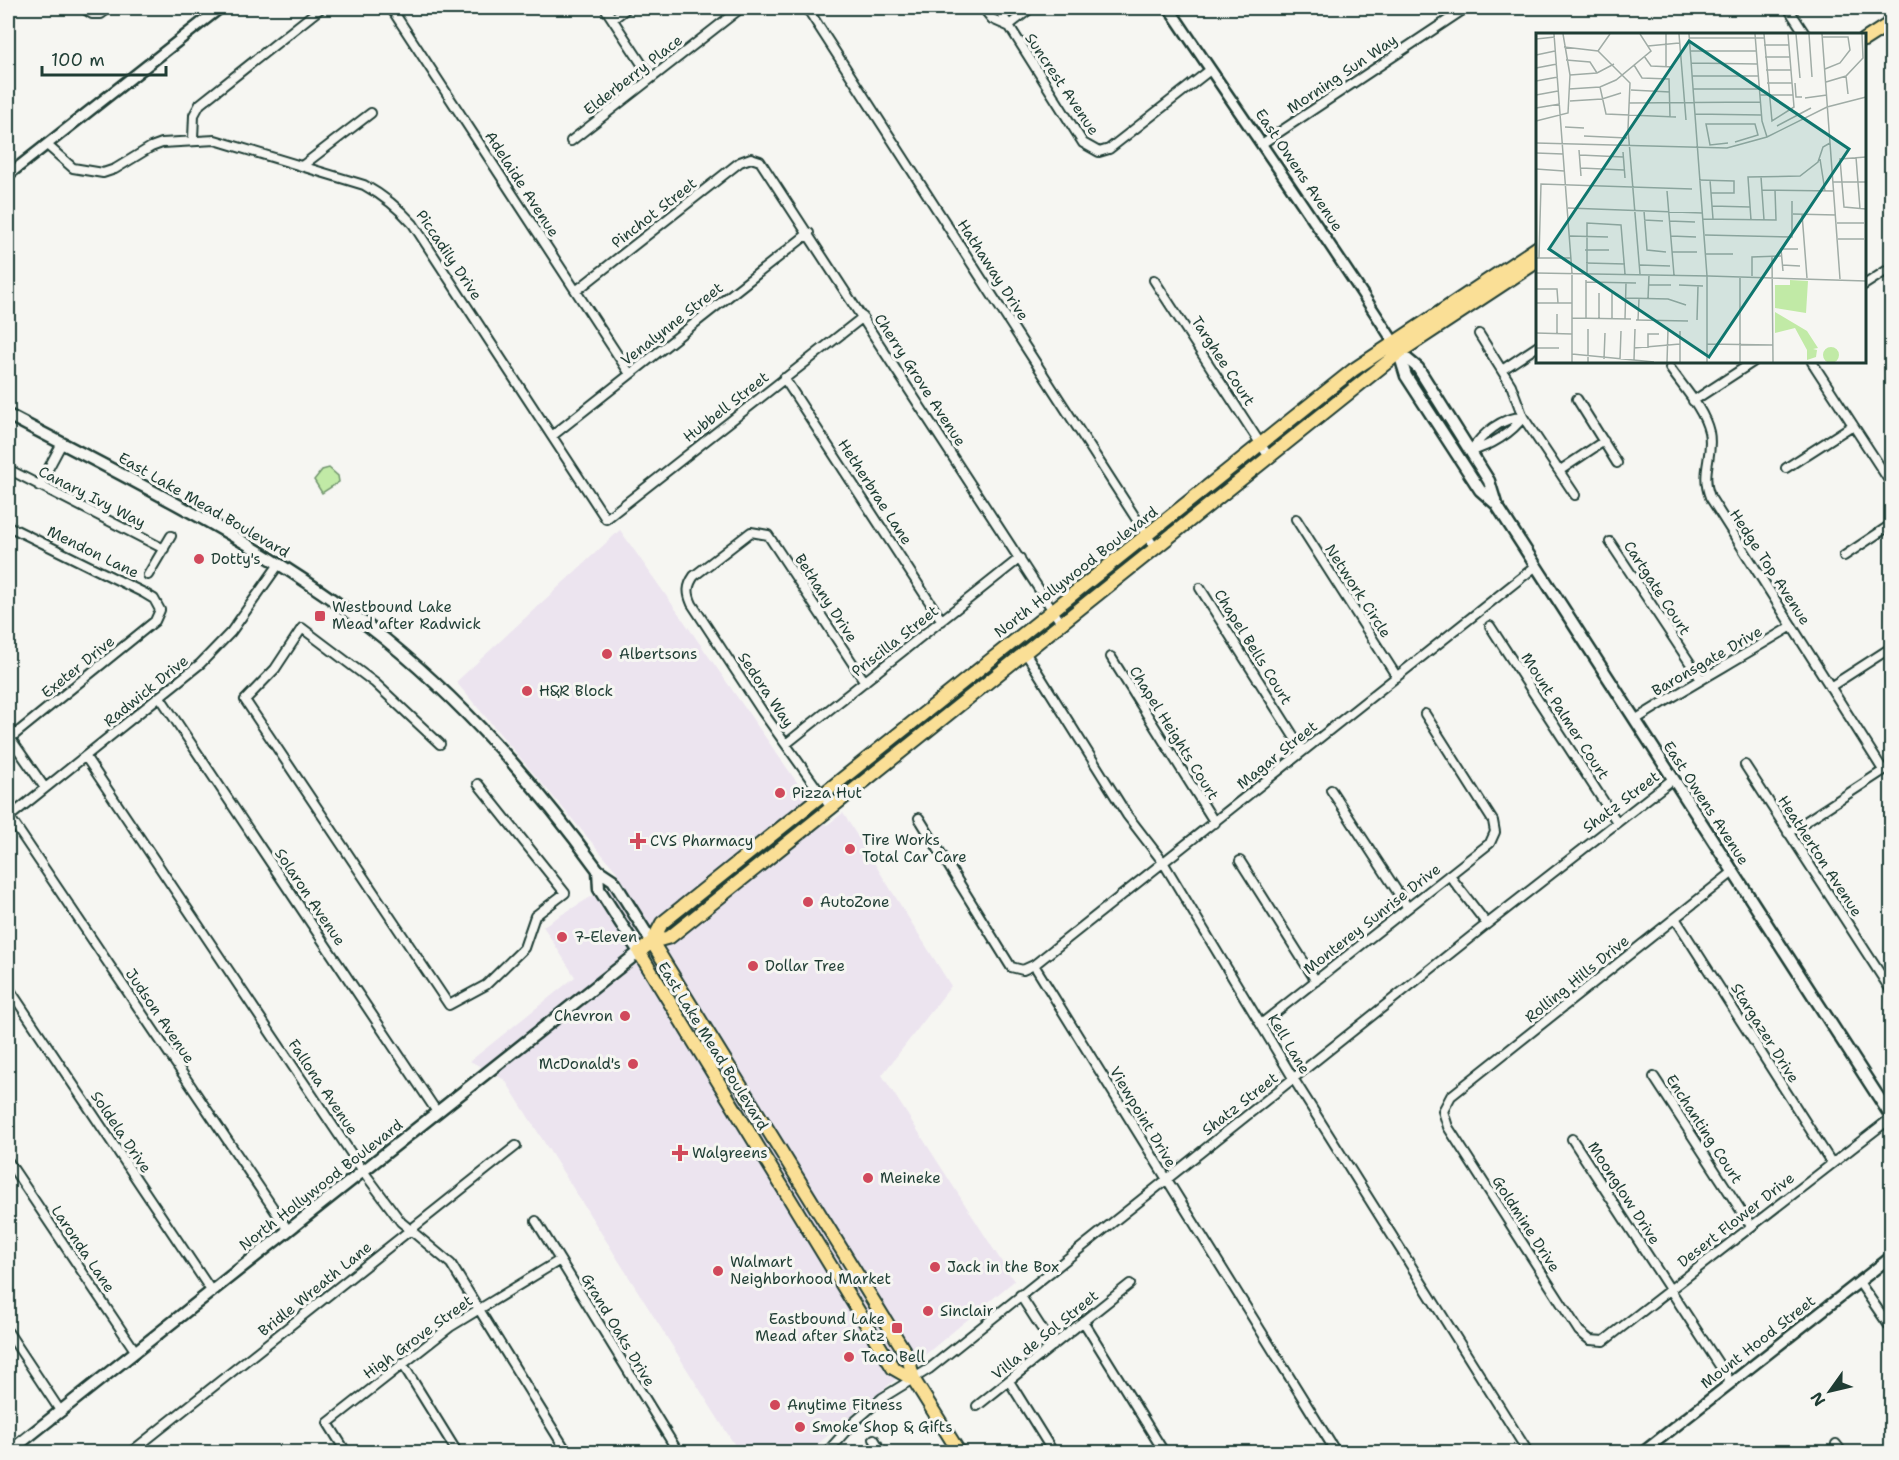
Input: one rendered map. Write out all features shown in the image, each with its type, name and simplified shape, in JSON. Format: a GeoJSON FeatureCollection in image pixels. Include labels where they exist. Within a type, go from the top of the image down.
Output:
{"type":"FeatureCollection","features":[{"type":"Feature","properties":{"kind":"main road"},"geometry":{"type":"LineString","coordinates":[[1866,39],[1892,22]]}},
{"type":"Feature","properties":{"kind":"main road","name":"North Hollywood Boulevard"},"geometry":{"type":"LineString","coordinates":[[9,1452],[639,952],[651,942],[660,925],[1261,444],[1393,341],[1536,248]]}},
{"type":"Feature","properties":{"kind":"main road","name":"North Hollywood Boulevard"},"geometry":{"type":"LineString","coordinates":[[651,942],[670,937],[1400,352],[1536,262]]}},
{"type":"Feature","properties":{"kind":"main road","name":"East Owens Avenue"},"geometry":{"type":"LineString","coordinates":[[1393,341],[1400,352],[1418,369],[1490,481],[1496,504]]}},
{"type":"Feature","properties":{"kind":"main road","name":"East Owens Avenue"},"geometry":{"type":"LineString","coordinates":[[1400,352],[1406,376],[1480,490],[1496,504],[1891,1118]]}},
{"type":"Feature","properties":{"kind":"main road","name":"East Lake Mead Boulevard"},"geometry":{"type":"LineString","coordinates":[[8,415],[279,564],[386,640],[452,699],[523,775],[598,870],[613,880],[908,1358],[914,1380],[958,1452]]}},
{"type":"Feature","properties":{"kind":"main road"},"geometry":{"type":"LineString","coordinates":[[744,858],[754,870]]}},
{"type":"Feature","properties":{"kind":"main road","name":"East Lake Mead Boulevard"},"geometry":{"type":"LineString","coordinates":[[598,870],[599,889],[893,1368],[914,1380]]}},
{"type":"Feature","properties":{"kind":"main road"},"geometry":{"type":"LineString","coordinates":[[719,1084],[735,1093],[761,1131],[771,1135]]}},
{"type":"Feature","properties":{"kind":"main road"},"geometry":{"type":"LineString","coordinates":[[783,1187],[798,1194],[810,1210],[817,1210]]}},
{"type":"Feature","properties":{"kind":"street"},"geometry":{"type":"LineString","coordinates":[[83,8],[92,14],[101,14],[109,8]]}},
{"type":"Feature","properties":{"kind":"street"},"geometry":{"type":"LineString","coordinates":[[8,175],[220,8]]}},
{"type":"Feature","properties":{"kind":"street"},"geometry":{"type":"LineString","coordinates":[[193,139],[194,115],[200,104],[321,8]]}},
{"type":"Feature","properties":{"kind":"street","name":"Adelaide Avenue"},"geometry":{"type":"LineString","coordinates":[[391,8],[630,374]]}},
{"type":"Feature","properties":{"kind":"street"},"geometry":{"type":"LineString","coordinates":[[605,8],[651,78]]}},
{"type":"Feature","properties":{"kind":"street"},"geometry":{"type":"LineString","coordinates":[[613,19],[627,8]]}},
{"type":"Feature","properties":{"kind":"street","name":"Elderberry Place"},"geometry":{"type":"LineString","coordinates":[[571,141],[741,8]]}},
{"type":"Feature","properties":{"kind":"street","name":"Hathaway Drive"},"geometry":{"type":"LineString","coordinates":[[807,8],[1155,548]]}},
{"type":"Feature","properties":{"kind":"street","name":"Suncrest Avenue"},"geometry":{"type":"LineString","coordinates":[[983,8],[992,19],[1008,26]]}},
{"type":"Feature","properties":{"kind":"street","name":"Suncrest Avenue"},"geometry":{"type":"LineString","coordinates":[[998,8],[1083,143],[1099,152],[1109,149],[1210,70]]}},
{"type":"Feature","properties":{"kind":"street"},"geometry":{"type":"LineString","coordinates":[[1008,26],[1031,8]]}},
{"type":"Feature","properties":{"kind":"street","name":"East Owens Avenue"},"geometry":{"type":"LineString","coordinates":[[1169,8],[1210,70],[1263,142],[1393,341]]}},
{"type":"Feature","properties":{"kind":"street","name":"Morning Sun Way"},"geometry":{"type":"LineString","coordinates":[[1263,142],[1466,8]]}},
{"type":"Feature","properties":{"kind":"street"},"geometry":{"type":"LineString","coordinates":[[1788,8],[1804,33]]}},
{"type":"Feature","properties":{"kind":"street"},"geometry":{"type":"LineString","coordinates":[[302,166],[371,112]]}},
{"type":"Feature","properties":{"kind":"street","name":"Piccadily Drive"},"geometry":{"type":"LineString","coordinates":[[47,145],[73,168],[103,173],[115,170],[151,147],[193,139],[215,140],[364,185],[397,206],[413,224],[606,519]]}},
{"type":"Feature","properties":{"kind":"street","name":"Pinchot Street"},"geometry":{"type":"LineString","coordinates":[[576,291],[741,162],[751,158]]}},
{"type":"Feature","properties":{"kind":"street","name":"Cherry Grove Avenue"},"geometry":{"type":"LineString","coordinates":[[751,158],[760,161],[809,233],[1061,623]]}},
{"type":"Feature","properties":{"kind":"street","name":"Venalynne Street"},"geometry":{"type":"LineString","coordinates":[[552,436],[809,233]]}},
{"type":"Feature","properties":{"kind":"street"},"geometry":{"type":"LineString","coordinates":[[1866,284],[1892,267]]}},
{"type":"Feature","properties":{"kind":"street","name":"Targhee Court"},"geometry":{"type":"LineString","coordinates":[[1154,279],[1269,457]]}},
{"type":"Feature","properties":{"kind":"street","name":"Hubbell Street"},"geometry":{"type":"LineString","coordinates":[[606,519],[863,316]]}},
{"type":"Feature","properties":{"kind":"street"},"geometry":{"type":"LineString","coordinates":[[1479,334],[1511,385],[1523,417],[1575,495]]}},
{"type":"Feature","properties":{"kind":"street"},"geometry":{"type":"LineString","coordinates":[[1502,369],[1536,347]]}},
{"type":"Feature","properties":{"kind":"street"},"geometry":{"type":"LineString","coordinates":[[1693,401],[1751,363]]}},
{"type":"Feature","properties":{"kind":"street"},"geometry":{"type":"LineString","coordinates":[[1813,363],[1892,485]]}},
{"type":"Feature","properties":{"kind":"street","name":"Hedge Top Avenue"},"geometry":{"type":"LineString","coordinates":[[1670,368],[1693,401],[1709,433],[1704,474],[1710,497],[1883,771]]}},
{"type":"Feature","properties":{"kind":"street","name":"Hetherbrae Lane"},"geometry":{"type":"LineString","coordinates":[[784,378],[942,621]]}},
{"type":"Feature","properties":{"kind":"street"},"geometry":{"type":"LineString","coordinates":[[1576,399],[1617,463]]}},
{"type":"Feature","properties":{"kind":"street"},"geometry":{"type":"LineString","coordinates":[[1471,451],[1485,447],[1517,426],[1523,417]]}},
{"type":"Feature","properties":{"kind":"street"},"geometry":{"type":"LineString","coordinates":[[1786,468],[1853,425]]}},
{"type":"Feature","properties":{"kind":"street"},"geometry":{"type":"LineString","coordinates":[[1559,471],[1604,441]]}},
{"type":"Feature","properties":{"kind":"street"},"geometry":{"type":"LineString","coordinates":[[39,486],[62,443]]}},
{"type":"Feature","properties":{"kind":"street","name":"Canary Ivy Way"},"geometry":{"type":"LineString","coordinates":[[8,469],[164,549]]}},
{"type":"Feature","properties":{"kind":"street","name":"Network Circle"},"geometry":{"type":"LineString","coordinates":[[1296,519],[1397,677]]}},
{"type":"Feature","properties":{"kind":"street"},"geometry":{"type":"LineString","coordinates":[[1844,556],[1892,525]]}},
{"type":"Feature","properties":{"kind":"street","name":"Mendon Lane"},"geometry":{"type":"LineString","coordinates":[[8,526],[144,593],[154,599],[160,610]]}},
{"type":"Feature","properties":{"kind":"street","name":"Bethany Drive"},"geometry":{"type":"LineString","coordinates":[[689,584],[694,576],[751,532],[768,535],[865,682]]}},
{"type":"Feature","properties":{"kind":"street"},"geometry":{"type":"LineString","coordinates":[[148,575],[171,536]]}},
{"type":"Feature","properties":{"kind":"street","name":"Cartgate Court"},"geometry":{"type":"LineString","coordinates":[[1610,542],[1700,678]]}},
{"type":"Feature","properties":{"kind":"street","name":"Priscilla Street"},"geometry":{"type":"LineString","coordinates":[[786,744],[1020,558]]}},
{"type":"Feature","properties":{"kind":"street","name":"Radwick Drive"},"geometry":{"type":"LineString","coordinates":[[8,817],[200,664],[231,632],[279,564]]}},
{"type":"Feature","properties":{"kind":"street","name":"Magar Street"},"geometry":{"type":"LineString","coordinates":[[1034,965],[1536,566]]}},
{"type":"Feature","properties":{"kind":"street","name":"Sedora Way"},"geometry":{"type":"LineString","coordinates":[[689,584],[688,594],[692,604],[831,808]]}},
{"type":"Feature","properties":{"kind":"street","name":"Chapel Bells Court"},"geometry":{"type":"LineString","coordinates":[[1200,588],[1303,752]]}},
{"type":"Feature","properties":{"kind":"street","name":"Exeter Drive"},"geometry":{"type":"LineString","coordinates":[[8,738],[155,621],[160,610]]}},
{"type":"Feature","properties":{"kind":"street","name":"Mount Palmer Court"},"geometry":{"type":"LineString","coordinates":[[1490,626],[1617,822]]}},
{"type":"Feature","properties":{"kind":"street","name":"Baronsgate Drive"},"geometry":{"type":"LineString","coordinates":[[1635,720],[1700,678],[1742,657],[1792,626]]}},
{"type":"Feature","properties":{"kind":"street"},"geometry":{"type":"LineString","coordinates":[[440,744],[375,683],[302,628],[275,669],[245,700],[450,1005],[486,985],[524,948],[535,916],[566,893],[478,784]]}},
{"type":"Feature","properties":{"kind":"street"},"geometry":{"type":"LineString","coordinates":[[1830,687],[1892,646]]}},
{"type":"Feature","properties":{"kind":"street","name":"Kell Lane"},"geometry":{"type":"LineString","coordinates":[[1025,652],[1127,815],[1163,862],[1293,1078],[1528,1452]]}},
{"type":"Feature","properties":{"kind":"street","name":"Chapel Heights Court"},"geometry":{"type":"LineString","coordinates":[[1111,657],[1215,823]]}},
{"type":"Feature","properties":{"kind":"street","name":"Solaron Avenue"},"geometry":{"type":"LineString","coordinates":[[160,697],[437,1112]]}},
{"type":"Feature","properties":{"kind":"street","name":"Monterey Sunrise Drive"},"geometry":{"type":"LineString","coordinates":[[1262,1024],[1490,843],[1495,832],[1493,821],[1425,714]]}},
{"type":"Feature","properties":{"kind":"street"},"geometry":{"type":"LineString","coordinates":[[8,738],[45,788]]}},
{"type":"Feature","properties":{"kind":"street","name":"Fallona Avenue"},"geometry":{"type":"LineString","coordinates":[[85,756],[363,1171],[410,1231],[451,1264],[567,1452]]}},
{"type":"Feature","properties":{"kind":"street","name":"Heatherton Avenue"},"geometry":{"type":"LineString","coordinates":[[1745,765],[1892,992]]}},
{"type":"Feature","properties":{"kind":"street"},"geometry":{"type":"LineString","coordinates":[[1788,833],[1892,765]]}},
{"type":"Feature","properties":{"kind":"street","name":"Shatz Street"},"geometry":{"type":"LineString","coordinates":[[827,1452],[853,1423],[882,1398],[914,1380],[1673,779]]}},
{"type":"Feature","properties":{"kind":"street"},"geometry":{"type":"LineString","coordinates":[[1330,790],[1408,908]]}},
{"type":"Feature","properties":{"kind":"street","name":"Judson Avenue"},"geometry":{"type":"LineString","coordinates":[[8,817],[288,1230]]}},
{"type":"Feature","properties":{"kind":"street"},"geometry":{"type":"LineString","coordinates":[[919,818],[1011,967],[1023,970],[1034,965]]}},
{"type":"Feature","properties":{"kind":"street"},"geometry":{"type":"LineString","coordinates":[[1240,861],[1316,981]]}},
{"type":"Feature","properties":{"kind":"street","name":"Rolling Hills Drive"},"geometry":{"type":"LineString","coordinates":[[1443,1111],[1451,1096],[1733,872]]}},
{"type":"Feature","properties":{"kind":"street"},"geometry":{"type":"LineString","coordinates":[[1449,875],[1487,924]]}},
{"type":"Feature","properties":{"kind":"street","name":"Stargazer Drive"},"geometry":{"type":"LineString","coordinates":[[1676,918],[1831,1162]]}},
{"type":"Feature","properties":{"kind":"street","name":"Viewpoint Drive"},"geometry":{"type":"LineString","coordinates":[[1034,965],[1336,1452]]}},
{"type":"Feature","properties":{"kind":"street","name":"Soldela Drive"},"geometry":{"type":"LineString","coordinates":[[8,987],[212,1292]]}},
{"type":"Feature","properties":{"kind":"street","name":"Enchanting Court"},"geometry":{"type":"LineString","coordinates":[[1654,1077],[1751,1226]]}},
{"type":"Feature","properties":{"kind":"street","name":"Goldmine Drive"},"geometry":{"type":"LineString","coordinates":[[1443,1111],[1448,1127],[1579,1331],[1590,1340],[1597,1341]]}},
{"type":"Feature","properties":{"kind":"street","name":"Desert Flower Drive"},"geometry":{"type":"LineString","coordinates":[[1597,1341],[1604,1341],[1831,1162],[1891,1118]]}},
{"type":"Feature","properties":{"kind":"street","name":"Moonglow Drive"},"geometry":{"type":"LineString","coordinates":[[1572,1139],[1731,1383]]}},
{"type":"Feature","properties":{"kind":"street","name":"Bridle Wreath Lane"},"geometry":{"type":"LineString","coordinates":[[131,1452],[516,1146]]}},
{"type":"Feature","properties":{"kind":"street","name":"Laronda Lane"},"geometry":{"type":"LineString","coordinates":[[8,1161],[135,1352]]}},
{"type":"Feature","properties":{"kind":"street","name":"Grand Oaks Drive"},"geometry":{"type":"LineString","coordinates":[[536,1221],[678,1452]]}},
{"type":"Feature","properties":{"kind":"street","name":"Mount Hood Street"},"geometry":{"type":"LineString","coordinates":[[1642,1452],[1892,1256]]}},
{"type":"Feature","properties":{"kind":"street","name":"High Grove Street"},"geometry":{"type":"LineString","coordinates":[[346,1452],[328,1422],[479,1308],[560,1260]]}},
{"type":"Feature","properties":{"kind":"street"},"geometry":{"type":"LineString","coordinates":[[1859,1282],[1892,1330]]}},
{"type":"Feature","properties":{"kind":"street","name":"Villa de Sol Street"},"geometry":{"type":"LineString","coordinates":[[977,1406],[1130,1284]]}},
{"type":"Feature","properties":{"kind":"street"},"geometry":{"type":"LineString","coordinates":[[1020,1295],[1053,1346]]}},
{"type":"Feature","properties":{"kind":"street"},"geometry":{"type":"LineString","coordinates":[[1083,1321],[1164,1452]]}},
{"type":"Feature","properties":{"kind":"street"},"geometry":{"type":"LineString","coordinates":[[8,1332],[60,1412]]}},
{"type":"Feature","properties":{"kind":"street"},"geometry":{"type":"LineString","coordinates":[[402,1364],[457,1452]]}},
{"type":"Feature","properties":{"kind":"street"},"geometry":{"type":"LineString","coordinates":[[1009,1381],[1053,1452]]}},
{"type":"Feature","properties":{"kind":"street"},"geometry":{"type":"LineString","coordinates":[[874,1439],[882,1452]]}},
{"type":"Feature","properties":{"kind":"street"},"geometry":{"type":"LineString","coordinates":[[1836,1444],[1842,1452]]}},
{"type":"Feature","properties":{"kind":"shaded area"},"geometry":{"type":"Polygon","coordinates":[[[620,530],[827,825],[843,813],[951,986],[882,1075],[1014,1281],[808,1452],[739,1452],[505,1080],[470,1061],[575,977],[543,926],[622,878],[456,682],[620,530]]]}},
{"type":"Feature","properties":{"kind":"green space"},"geometry":{"type":"Polygon","coordinates":[[[329,468],[338,476],[339,482],[322,493],[314,480],[322,470],[329,468]]]}},
{"type":"Feature","properties":{"kind":"place","name":"Dotty's"},"geometry":{"type":"Point","coordinates":[199,559]}},
{"type":"Feature","properties":{"kind":"place","name":"Westbound Lake Mead after Radwick"},"geometry":{"type":"Point","coordinates":[320,616]}},
{"type":"Feature","properties":{"kind":"place","name":"Albertsons"},"geometry":{"type":"Point","coordinates":[607,654]}},
{"type":"Feature","properties":{"kind":"place","name":"H&R Block"},"geometry":{"type":"Point","coordinates":[527,691]}},
{"type":"Feature","properties":{"kind":"place","name":"Pizza Hut"},"geometry":{"type":"Point","coordinates":[780,793]}},
{"type":"Feature","properties":{"kind":"place","name":"CVS Pharmacy"},"geometry":{"type":"Point","coordinates":[638,841]}},
{"type":"Feature","properties":{"kind":"place","name":"Tire Works Total Car Care"},"geometry":{"type":"Point","coordinates":[850,849]}},
{"type":"Feature","properties":{"kind":"place","name":"AutoZone"},"geometry":{"type":"Point","coordinates":[808,902]}},
{"type":"Feature","properties":{"kind":"place","name":"7-Eleven"},"geometry":{"type":"Point","coordinates":[562,937]}},
{"type":"Feature","properties":{"kind":"place","name":"Dollar Tree"},"geometry":{"type":"Point","coordinates":[753,966]}},
{"type":"Feature","properties":{"kind":"place","name":"Chevron"},"geometry":{"type":"Point","coordinates":[625,1016]}},
{"type":"Feature","properties":{"kind":"place","name":"McDonald's"},"geometry":{"type":"Point","coordinates":[633,1064]}},
{"type":"Feature","properties":{"kind":"place","name":"Walgreens"},"geometry":{"type":"Point","coordinates":[680,1153]}},
{"type":"Feature","properties":{"kind":"place","name":"Meineke"},"geometry":{"type":"Point","coordinates":[868,1178]}},
{"type":"Feature","properties":{"kind":"place","name":"Jack in the Box"},"geometry":{"type":"Point","coordinates":[935,1267]}},
{"type":"Feature","properties":{"kind":"place","name":"Walmart Neighborhood Market"},"geometry":{"type":"Point","coordinates":[718,1271]}},
{"type":"Feature","properties":{"kind":"place","name":"Sinclair"},"geometry":{"type":"Point","coordinates":[928,1311]}},
{"type":"Feature","properties":{"kind":"place","name":"Eastbound Lake Mead after Shatz"},"geometry":{"type":"Point","coordinates":[897,1328]}},
{"type":"Feature","properties":{"kind":"place","name":"Taco Bell"},"geometry":{"type":"Point","coordinates":[849,1357]}},
{"type":"Feature","properties":{"kind":"place","name":"Anytime Fitness"},"geometry":{"type":"Point","coordinates":[775,1405]}},
{"type":"Feature","properties":{"kind":"place","name":"Smoke Shop & Gifts"},"geometry":{"type":"Point","coordinates":[800,1427]}}]}
